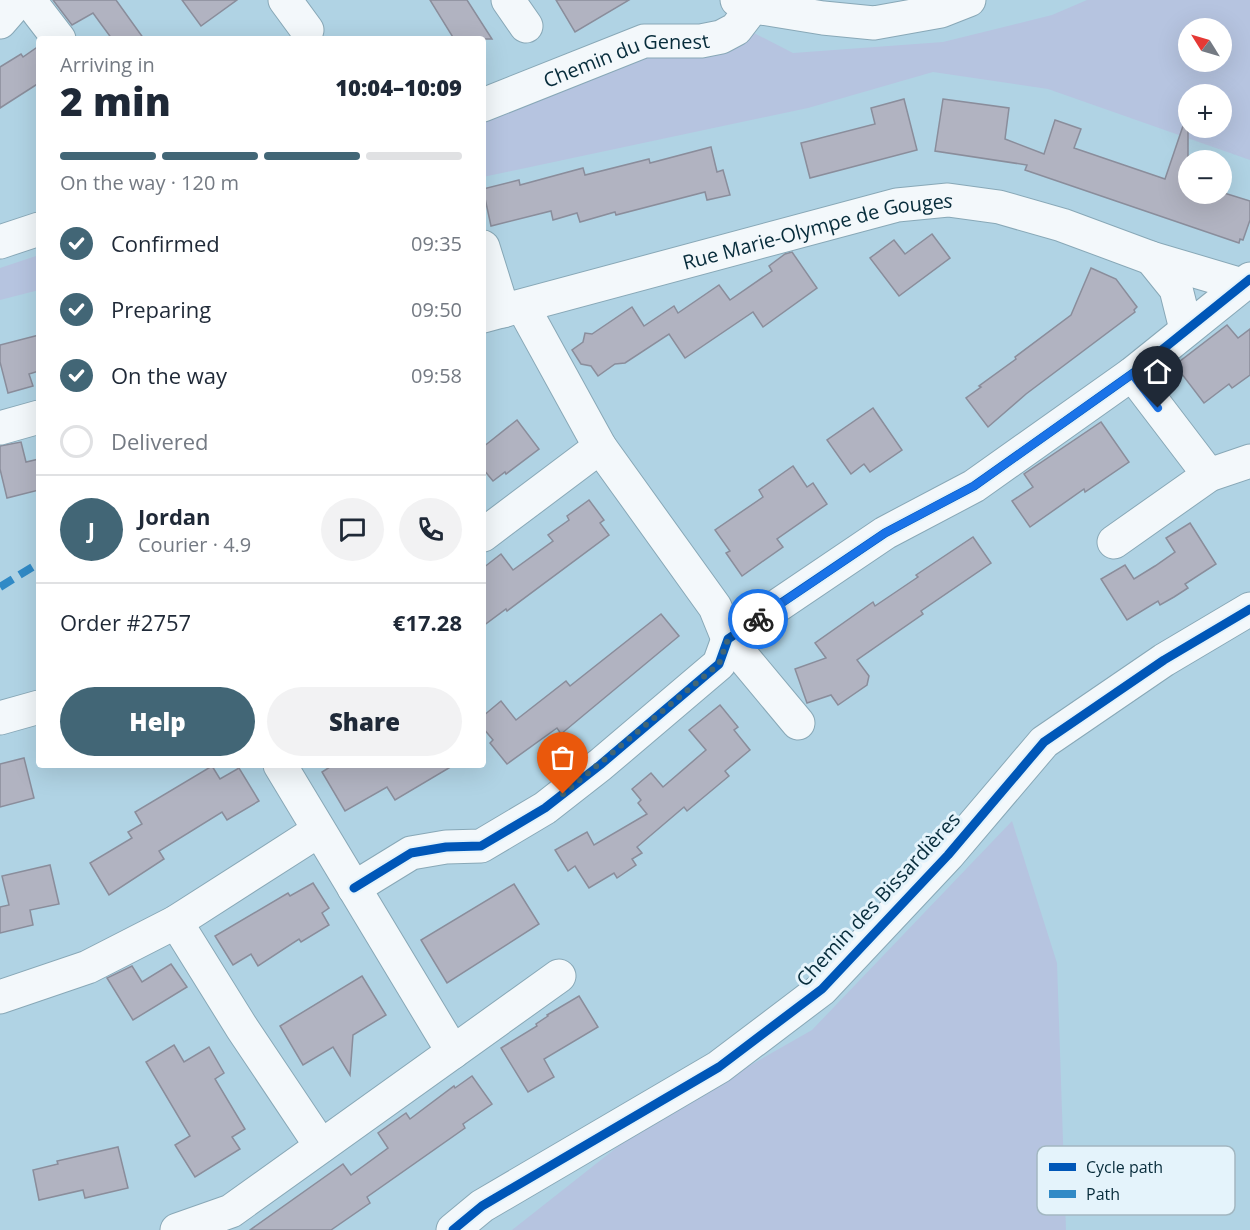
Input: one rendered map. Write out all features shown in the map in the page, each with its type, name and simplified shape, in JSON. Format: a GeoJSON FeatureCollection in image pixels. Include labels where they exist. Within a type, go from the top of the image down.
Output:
{"type":"FeatureCollection","features":[{"type":"Feature","properties":{"kind":"street"},"geometry":{"type":"LineString","coordinates":[[0,22],[19,0]]}},
{"type":"Feature","properties":{"kind":"street"},"geometry":{"type":"LineString","coordinates":[[29,0],[57,36]]}},
{"type":"Feature","properties":{"kind":"street"},"geometry":{"type":"LineString","coordinates":[[285,0],[307,30]]}},
{"type":"Feature","properties":{"kind":"street"},"geometry":{"type":"LineString","coordinates":[[750,2],[823,18],[873,23],[941,10],[969,0]]}},
{"type":"Feature","properties":{"kind":"street","name":"Chemin du Genest"},"geometry":{"type":"LineString","coordinates":[[486,104],[644,41],[701,41],[721,37],[736,29],[750,2]]}},
{"type":"Feature","properties":{"kind":"street","name":"Rue Marie-Olympe de Gouges"},"geometry":{"type":"LineString","coordinates":[[503,311],[897,205],[948,200],[999,207],[1062,225],[1151,258],[1246,282]]}},
{"type":"Feature","properties":{"kind":"street"},"geometry":{"type":"LineString","coordinates":[[0,242],[36,230]]}},
{"type":"Feature","properties":{"kind":"street"},"geometry":{"type":"LineString","coordinates":[[486,257],[503,311],[715,607],[728,639],[798,723]]}},
{"type":"Feature","properties":{"kind":"street","name":"Rue Marie-Olympe de Gouges"},"geometry":{"type":"LineString","coordinates":[[1151,258],[1176,288],[1186,329]]}},
{"type":"Feature","properties":{"kind":"street"},"geometry":{"type":"LineString","coordinates":[[354,888],[411,853],[446,847],[482,846],[545,808],[600,765],[719,664],[728,639],[885,533],[974,486],[1132,374],[1246,282]]}},
{"type":"Feature","properties":{"kind":"street"},"geometry":{"type":"LineString","coordinates":[[1132,374],[1209,475]]}},
{"type":"Feature","properties":{"kind":"street"},"geometry":{"type":"LineString","coordinates":[[0,428],[36,418]]}},
{"type":"Feature","properties":{"kind":"street"},"geometry":{"type":"LineString","coordinates":[[486,533],[600,447]]}},
{"type":"Feature","properties":{"kind":"street"},"geometry":{"type":"LineString","coordinates":[[1114,542],[1209,475],[1250,461]]}},
{"type":"Feature","properties":{"kind":"street","name":"Chemin des Bissardières"},"geometry":{"type":"LineString","coordinates":[[453,1230],[482,1206],[719,1067],[822,989],[948,855],[1044,742],[1164,660],[1250,609]]}},
{"type":"Feature","properties":{"kind":"street"},"geometry":{"type":"LineString","coordinates":[[0,718],[36,708]]}},
{"type":"Feature","properties":{"kind":"street"},"geometry":{"type":"LineString","coordinates":[[282,768],[453,1052]]}},
{"type":"Feature","properties":{"kind":"street"},"geometry":{"type":"LineString","coordinates":[[0,997],[88,967],[176,922],[318,831]]}},
{"type":"Feature","properties":{"kind":"street"},"geometry":{"type":"LineString","coordinates":[[176,922],[242,1028],[321,1146]]}},
{"type":"Feature","properties":{"kind":"street"},"geometry":{"type":"LineString","coordinates":[[177,1230],[231,1211],[559,976]]}},
{"type":"Feature","properties":{"kind":"shaded area"},"geometry":{"type":"Polygon","coordinates":[[[1087,0],[1250,0],[1250,160],[1232,154],[1232,150],[1222,150],[1187,138],[1232,138],[1232,84],[1178,84],[1178,135],[1048,89],[933,72],[808,108],[486,176],[486,106],[638,56],[752,32],[793,53],[943,42],[1052,15],[1087,0]]]}},
{"type":"Feature","properties":{"kind":"shaded area"},"geometry":{"type":"Polygon","coordinates":[[[36,256],[36,291],[0,300],[0,268],[36,256]]]}},
{"type":"Feature","properties":{"kind":"shaded area"},"geometry":{"type":"Polygon","coordinates":[[[1012,821],[1057,963],[1063,1146],[1037,1146],[1037,1215],[1065,1215],[1066,1230],[512,1230],[644,1126],[812,1030],[1012,821]]]}},
{"type":"Feature","properties":{"kind":"building"},"geometry":{"type":"Polygon","coordinates":[[[53,0],[116,0],[142,36],[110,36],[93,13],[72,25],[53,0]]]}},
{"type":"Feature","properties":{"kind":"building"},"geometry":{"type":"Polygon","coordinates":[[[182,0],[237,0],[201,26],[182,0]]]}},
{"type":"Feature","properties":{"kind":"building"},"geometry":{"type":"Polygon","coordinates":[[[430,0],[467,0],[492,39],[486,39],[486,36],[452,36],[430,0]]]}},
{"type":"Feature","properties":{"kind":"building"},"geometry":{"type":"Polygon","coordinates":[[[556,0],[629,0],[575,32],[556,0]]]}},
{"type":"Feature","properties":{"kind":"building"},"geometry":{"type":"Polygon","coordinates":[[[36,48],[36,85],[0,108],[0,67],[21,54],[23,57],[36,48]]]}},
{"type":"Feature","properties":{"kind":"building"},"geometry":{"type":"Polygon","coordinates":[[[904,99],[917,150],[810,178],[801,143],[875,124],[871,108],[904,99]]]}},
{"type":"Feature","properties":{"kind":"building"},"geometry":{"type":"Polygon","coordinates":[[[943,99],[1009,108],[1005,139],[1044,154],[1055,120],[1081,129],[1074,148],[1165,179],[1179,138],[1188,138],[1188,150],[1178,150],[1178,204],[1232,204],[1232,195],[1250,201],[1250,220],[1243,240],[1240,239],[1239,243],[1025,170],[1027,165],[935,151],[943,99]]]}},
{"type":"Feature","properties":{"kind":"building"},"geometry":{"type":"Polygon","coordinates":[[[711,147],[717,172],[723,170],[730,195],[707,200],[705,192],[580,222],[577,213],[553,220],[551,211],[491,226],[486,203],[486,188],[519,180],[520,185],[583,168],[585,175],[649,159],[650,163],[711,147]]]}},
{"type":"Feature","properties":{"kind":"building"},"geometry":{"type":"Polygon","coordinates":[[[932,234],[950,258],[899,296],[870,258],[894,240],[905,254],[932,234]]]}},
{"type":"Feature","properties":{"kind":"building"},"geometry":{"type":"Polygon","coordinates":[[[792,252],[817,288],[763,327],[753,312],[685,358],[669,334],[625,363],[615,364],[598,376],[591,366],[581,364],[572,350],[583,342],[585,333],[592,334],[632,307],[644,326],[674,306],[678,313],[719,285],[730,300],[772,271],[769,266],[785,254],[792,252]]]}},
{"type":"Feature","properties":{"kind":"building"},"geometry":{"type":"Polygon","coordinates":[[[1091,268],[1116,279],[1137,307],[1135,312],[1026,394],[988,427],[966,398],[1071,315],[1091,268]]]}},
{"type":"Feature","properties":{"kind":"building"},"geometry":{"type":"Polygon","coordinates":[[[1227,325],[1238,338],[1250,329],[1250,375],[1232,388],[1229,384],[1204,403],[1175,365],[1227,325]]]}},
{"type":"Feature","properties":{"kind":"building"},"geometry":{"type":"Polygon","coordinates":[[[36,336],[36,372],[29,374],[33,386],[8,393],[0,362],[0,345],[36,336]]]}},
{"type":"Feature","properties":{"kind":"building"},"geometry":{"type":"Polygon","coordinates":[[[873,408],[902,450],[870,472],[864,464],[851,474],[827,440],[873,408]]]}},
{"type":"Feature","properties":{"kind":"building"},"geometry":{"type":"Polygon","coordinates":[[[517,420],[539,449],[493,481],[486,473],[486,445],[517,420]]]}},
{"type":"Feature","properties":{"kind":"building"},"geometry":{"type":"Polygon","coordinates":[[[1101,422],[1129,462],[1085,492],[1084,489],[1030,527],[1012,501],[1033,487],[1024,474],[1101,422]]]}},
{"type":"Feature","properties":{"kind":"building"},"geometry":{"type":"Polygon","coordinates":[[[21,442],[26,462],[36,460],[36,491],[7,498],[0,469],[0,446],[21,442]]]}},
{"type":"Feature","properties":{"kind":"building"},"geometry":{"type":"Polygon","coordinates":[[[793,466],[807,487],[813,483],[827,504],[777,539],[783,547],[742,576],[726,553],[730,551],[715,530],[763,497],[759,490],[793,466]]]}},
{"type":"Feature","properties":{"kind":"building"},"geometry":{"type":"Polygon","coordinates":[[[589,500],[604,520],[600,523],[609,535],[507,611],[506,609],[486,624],[486,566],[501,554],[513,570],[553,541],[548,535],[569,520],[567,516],[589,500]]]}},
{"type":"Feature","properties":{"kind":"building"},"geometry":{"type":"Polygon","coordinates":[[[1190,523],[1216,564],[1185,584],[1188,588],[1174,597],[1160,605],[1158,601],[1127,620],[1101,579],[1125,565],[1134,579],[1155,566],[1175,552],[1166,538],[1190,523]]]}},
{"type":"Feature","properties":{"kind":"building"},"geometry":{"type":"Polygon","coordinates":[[[973,537],[991,563],[921,611],[923,614],[857,660],[869,676],[867,685],[838,705],[831,695],[807,703],[795,669],[826,658],[815,643],[873,602],[875,606],[973,537]]]}},
{"type":"Feature","properties":{"kind":"building"},"geometry":{"type":"Polygon","coordinates":[[[661,614],[679,636],[561,734],[557,728],[507,764],[490,743],[493,740],[486,732],[486,714],[501,701],[516,720],[566,681],[570,686],[661,614]]]}},
{"type":"Feature","properties":{"kind":"building"},"geometry":{"type":"Polygon","coordinates":[[[720,705],[738,727],[734,730],[750,750],[725,771],[729,776],[687,811],[684,807],[637,847],[642,853],[632,859],[636,865],[617,878],[614,873],[589,888],[575,866],[568,871],[555,850],[587,832],[594,845],[647,814],[638,803],[641,800],[632,789],[651,773],[663,787],[706,750],[689,730],[720,705]]]}},
{"type":"Feature","properties":{"kind":"building"},"geometry":{"type":"Polygon","coordinates":[[[24,758],[34,798],[0,807],[0,764],[24,758]]]}},
{"type":"Feature","properties":{"kind":"building"},"geometry":{"type":"Polygon","coordinates":[[[209,768],[213,768],[220,779],[239,768],[259,801],[227,820],[222,812],[159,851],[164,859],[109,895],[90,863],[132,838],[128,832],[142,824],[135,812],[209,768]]]}},
{"type":"Feature","properties":{"kind":"building"},"geometry":{"type":"Polygon","coordinates":[[[328,768],[449,768],[395,800],[387,787],[345,811],[322,772],[328,768]]]}},
{"type":"Feature","properties":{"kind":"building"},"geometry":{"type":"Polygon","coordinates":[[[50,865],[59,904],[30,910],[33,925],[0,933],[0,907],[9,905],[2,876],[50,865]]]}},
{"type":"Feature","properties":{"kind":"building"},"geometry":{"type":"Polygon","coordinates":[[[313,883],[329,908],[322,913],[329,925],[301,942],[299,939],[258,966],[251,954],[233,965],[215,936],[288,893],[290,896],[313,883]]]}},
{"type":"Feature","properties":{"kind":"building"},"geometry":{"type":"Polygon","coordinates":[[[514,884],[539,924],[447,983],[421,940],[514,884]]]}},
{"type":"Feature","properties":{"kind":"building"},"geometry":{"type":"Polygon","coordinates":[[[171,964],[187,987],[133,1020],[107,978],[132,966],[142,982],[171,964]]]}},
{"type":"Feature","properties":{"kind":"building"},"geometry":{"type":"Polygon","coordinates":[[[362,976],[386,1015],[353,1035],[350,1075],[333,1047],[303,1065],[280,1026],[362,976]]]}},
{"type":"Feature","properties":{"kind":"building"},"geometry":{"type":"Polygon","coordinates":[[[579,996],[598,1027],[544,1059],[554,1077],[528,1092],[501,1048],[537,1026],[536,1024],[547,1015],[579,996]]]}},
{"type":"Feature","properties":{"kind":"building"},"geometry":{"type":"Polygon","coordinates":[[[174,1045],[184,1062],[209,1047],[224,1073],[215,1079],[245,1129],[232,1137],[240,1149],[195,1177],[175,1145],[190,1136],[146,1062],[174,1045]]]}},
{"type":"Feature","properties":{"kind":"building"},"geometry":{"type":"Polygon","coordinates":[[[472,1076],[492,1104],[463,1124],[465,1128],[367,1197],[370,1203],[331,1230],[250,1230],[343,1164],[351,1175],[388,1148],[378,1133],[406,1113],[410,1119],[454,1086],[455,1088],[472,1076]]]}},
{"type":"Feature","properties":{"kind":"building"},"geometry":{"type":"Polygon","coordinates":[[[118,1147],[128,1188],[85,1198],[83,1190],[39,1200],[33,1170],[58,1164],[57,1161],[118,1147]]]}},
{"type":"Feature","properties":{"kind":"marked path"},"geometry":{"type":"LineString","coordinates":[[0,587],[36,565]]}},
{"type":"Feature","properties":{"kind":"cycle path"},"geometry":{"type":"LineString","coordinates":[[354,888],[411,853],[446,847],[481,846],[545,808],[600,765],[719,664],[728,639],[885,533],[974,486],[1132,374],[1250,279]]}},
{"type":"Feature","properties":{"kind":"cycle path"},"geometry":{"type":"LineString","coordinates":[[453,1230],[482,1206],[719,1067],[822,989],[948,855],[1044,742],[1164,660],[1250,609]]}},
{"type":"Feature","properties":{"kind":"way so far"},"geometry":{"type":"LineString","coordinates":[[563,794],[719,664],[728,639],[758,619]]}},
{"type":"Feature","properties":{"kind":"route"},"geometry":{"type":"LineString","coordinates":[[758,619],[885,533],[974,486],[1132,374],[1158,408]]}}]}
